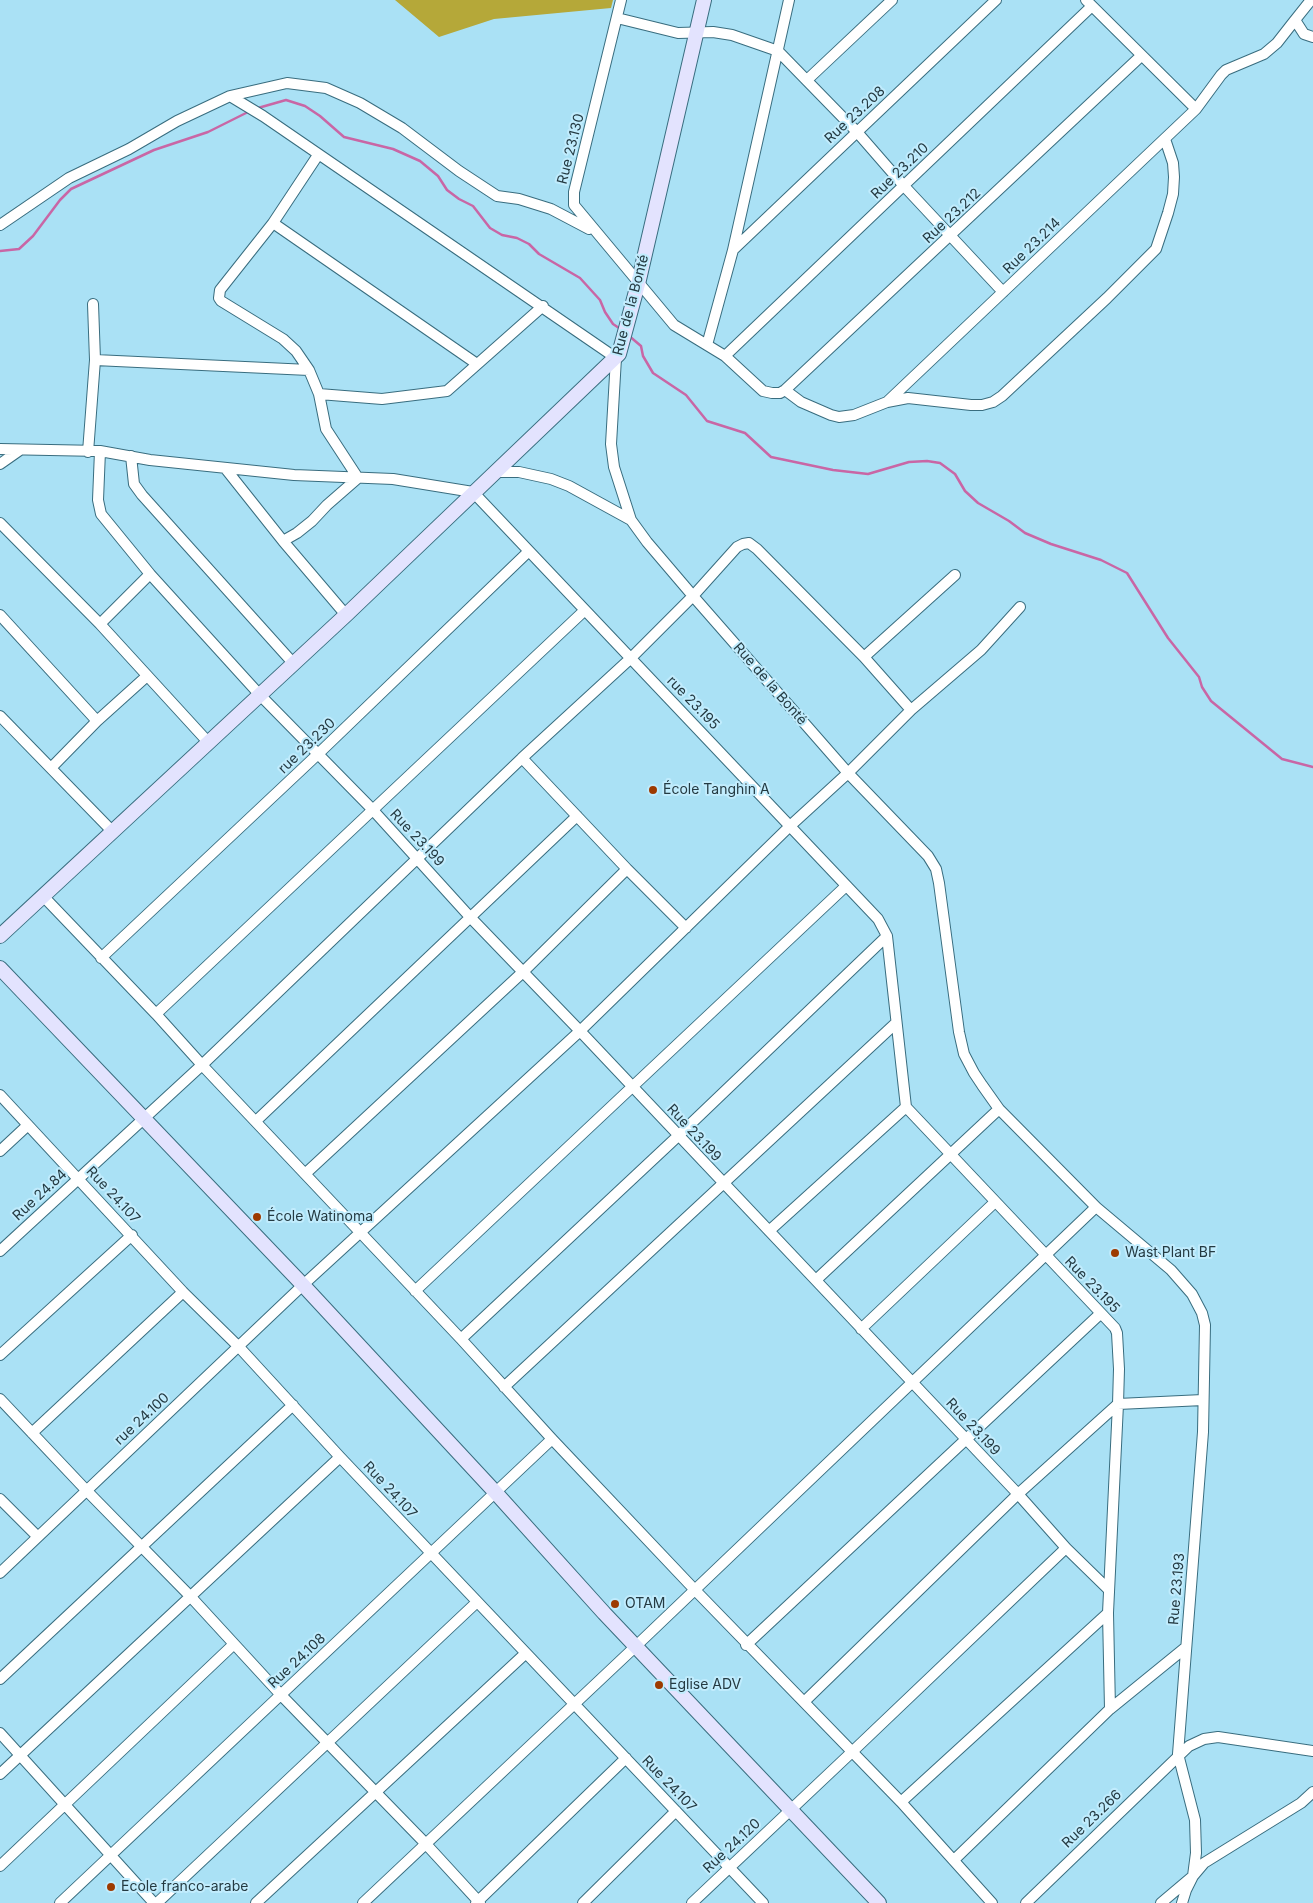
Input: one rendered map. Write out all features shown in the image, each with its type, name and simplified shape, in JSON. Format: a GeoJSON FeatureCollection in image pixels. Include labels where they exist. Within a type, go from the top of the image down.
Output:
{"type":"FeatureCollection","features":[{"type":"Feature","properties":{"kind":"street","name":"Rue 23.130"},"geometry":{"type":"LineString","coordinates":[[621,0],[574,192],[574,205],[674,325],[725,356],[763,391],[783,392],[801,402],[840,417],[860,413],[887,402]]}},
{"type":"Feature","properties":{"kind":"street","name":"Rue de la Bonté"},"geometry":{"type":"LineString","coordinates":[[704,0],[638,284],[618,354],[611,444],[614,467],[631,520],[647,542],[848,773],[922,849],[936,869],[964,1054],[974,1073],[999,1108]]}},
{"type":"Feature","properties":{"kind":"street"},"geometry":{"type":"LineString","coordinates":[[807,80],[892,0]]}},
{"type":"Feature","properties":{"kind":"street","name":"Rue 23.208"},"geometry":{"type":"LineString","coordinates":[[733,250],[996,0]]}},
{"type":"Feature","properties":{"kind":"street","name":"Rue 23.214"},"geometry":{"type":"LineString","coordinates":[[887,402],[1165,140],[1196,109],[1221,75],[1233,66],[1264,54],[1277,43],[1311,0]]}},
{"type":"Feature","properties":{"kind":"street"},"geometry":{"type":"LineString","coordinates":[[707,345],[733,250],[790,2]]}},
{"type":"Feature","properties":{"kind":"street"},"geometry":{"type":"LineString","coordinates":[[1089,3],[1196,109]]}},
{"type":"Feature","properties":{"kind":"street","name":"Rue 23.210"},"geometry":{"type":"LineString","coordinates":[[725,356],[904,186],[1089,3]]}},
{"type":"Feature","properties":{"kind":"street"},"geometry":{"type":"LineString","coordinates":[[617,18],[678,33],[696,34],[713,32],[732,35],[778,50],[857,132],[904,186],[1003,292]]}},
{"type":"Feature","properties":{"kind":"street"},"geometry":{"type":"LineString","coordinates":[[1295,20],[1304,34],[1313,37]]}},
{"type":"Feature","properties":{"kind":"street","name":"Rue 23.212"},"geometry":{"type":"LineString","coordinates":[[783,392],[1141,56]]}},
{"type":"Feature","properties":{"kind":"street"},"geometry":{"type":"LineString","coordinates":[[0,225],[69,178],[177,121],[234,98],[287,83],[326,88],[360,103],[402,128],[458,171],[497,196],[519,199],[551,209],[595,232]]}},
{"type":"Feature","properties":{"kind":"street"},"geometry":{"type":"LineString","coordinates":[[0,936],[346,615],[618,354],[543,306],[234,98]]}},
{"type":"Feature","properties":{"kind":"street"},"geometry":{"type":"LineString","coordinates":[[887,402],[916,398],[971,405],[994,402],[1107,298],[1149,257],[1161,241],[1173,194],[1174,177],[1173,164],[1165,140]]}},
{"type":"Feature","properties":{"kind":"street"},"geometry":{"type":"LineString","coordinates":[[318,155],[273,223],[220,290],[219,298],[283,339],[296,351],[309,370],[318,394],[326,430],[358,478]]}},
{"type":"Feature","properties":{"kind":"street"},"geometry":{"type":"LineString","coordinates":[[273,223],[477,364]]}},
{"type":"Feature","properties":{"kind":"street"},"geometry":{"type":"LineString","coordinates":[[88,452],[95,360],[93,304]]}},
{"type":"Feature","properties":{"kind":"street"},"geometry":{"type":"LineString","coordinates":[[318,394],[382,399],[447,391],[543,306]]}},
{"type":"Feature","properties":{"kind":"street"},"geometry":{"type":"LineString","coordinates":[[95,360],[309,370]]}},
{"type":"Feature","properties":{"kind":"street"},"geometry":{"type":"LineString","coordinates":[[0,449],[100,452],[150,460],[294,475],[393,479],[473,492]]}},
{"type":"Feature","properties":{"kind":"street"},"geometry":{"type":"LineString","coordinates":[[0,464],[20,450]]}},
{"type":"Feature","properties":{"kind":"street","name":"Rue 23.199"},"geometry":{"type":"LineString","coordinates":[[100,452],[98,500],[101,514],[150,574],[317,756],[372,809],[470,917],[524,971],[816,1280],[1018,1494],[1066,1548],[1109,1590]]}},
{"type":"Feature","properties":{"kind":"street"},"geometry":{"type":"LineString","coordinates":[[131,456],[134,484],[142,495],[293,663]]}},
{"type":"Feature","properties":{"kind":"street"},"geometry":{"type":"LineString","coordinates":[[225,468],[283,541],[346,615]]}},
{"type":"Feature","properties":{"kind":"street"},"geometry":{"type":"LineString","coordinates":[[495,472],[519,472],[551,479],[569,486],[631,520]]}},
{"type":"Feature","properties":{"kind":"street"},"geometry":{"type":"LineString","coordinates":[[283,541],[312,521],[358,478]]}},
{"type":"Feature","properties":{"kind":"street","name":"rue 23.195"},"geometry":{"type":"LineString","coordinates":[[473,492],[878,919],[887,936]]}},
{"type":"Feature","properties":{"kind":"street"},"geometry":{"type":"LineString","coordinates":[[0,523],[100,624],[208,742]]}},
{"type":"Feature","properties":{"kind":"street","name":"Rue 24.84"},"geometry":{"type":"LineString","coordinates":[[0,1251],[202,1066],[522,758],[631,658],[693,596],[737,547],[749,543],[864,657]]}},
{"type":"Feature","properties":{"kind":"street","name":"rue 23.230"},"geometry":{"type":"LineString","coordinates":[[101,958],[317,756],[529,551]]}},
{"type":"Feature","properties":{"kind":"street"},"geometry":{"type":"LineString","coordinates":[[100,624],[150,574]]}},
{"type":"Feature","properties":{"kind":"street"},"geometry":{"type":"LineString","coordinates":[[911,710],[864,657],[955,575]]}},
{"type":"Feature","properties":{"kind":"street","name":"rue 24.100"},"geometry":{"type":"LineString","coordinates":[[0,1573],[303,1285],[580,1031],[911,710],[981,650],[1020,607]]}},
{"type":"Feature","properties":{"kind":"street"},"geometry":{"type":"LineString","coordinates":[[156,1014],[585,610]]}},
{"type":"Feature","properties":{"kind":"street"},"geometry":{"type":"LineString","coordinates":[[0,615],[97,721]]}},
{"type":"Feature","properties":{"kind":"street"},"geometry":{"type":"LineString","coordinates":[[51,768],[97,721],[147,676]]}},
{"type":"Feature","properties":{"kind":"street"},"geometry":{"type":"LineString","coordinates":[[0,716],[112,831]]}},
{"type":"Feature","properties":{"kind":"street"},"geometry":{"type":"LineString","coordinates":[[522,758],[686,928]]}},
{"type":"Feature","properties":{"kind":"street"},"geometry":{"type":"LineString","coordinates":[[256,1121],[577,816]]}},
{"type":"Feature","properties":{"kind":"street"},"geometry":{"type":"LineString","coordinates":[[305,1174],[524,971],[627,869]]}},
{"type":"Feature","properties":{"kind":"street"},"geometry":{"type":"LineString","coordinates":[[415,1291],[846,886]]}},
{"type":"Feature","properties":{"kind":"street"},"geometry":{"type":"LineString","coordinates":[[43,896],[156,1014],[202,1066],[461,1339],[552,1439],[746,1645],[901,1802],[992,1903]]}},
{"type":"Feature","properties":{"kind":"street"},"geometry":{"type":"LineString","coordinates":[[769,1231],[906,1107],[887,936]]}},
{"type":"Feature","properties":{"kind":"street"},"geometry":{"type":"LineString","coordinates":[[461,1339],[678,1136],[887,936]]}},
{"type":"Feature","properties":{"kind":"street"},"geometry":{"type":"LineString","coordinates":[[0,968],[303,1285],[636,1646],[879,1903]]}},
{"type":"Feature","properties":{"kind":"street"},"geometry":{"type":"LineString","coordinates":[[504,1387],[896,1023]]}},
{"type":"Feature","properties":{"kind":"street","name":"Rue 24.107"},"geometry":{"type":"LineString","coordinates":[[0,1095],[183,1292],[239,1347],[340,1457],[763,1903]]}},
{"type":"Feature","properties":{"kind":"street","name":"Rue 23.195"},"geometry":{"type":"LineString","coordinates":[[906,1107],[1115,1328],[1117,1333],[1119,1368],[1118,1404],[1108,1613],[1110,1709]]}},
{"type":"Feature","properties":{"kind":"street"},"geometry":{"type":"LineString","coordinates":[[816,1280],[999,1108]]}},
{"type":"Feature","properties":{"kind":"street","name":"Rue 23.193"},"geometry":{"type":"LineString","coordinates":[[999,1108],[1096,1207],[1171,1270],[1192,1294],[1205,1325],[1203,1400],[1192,1583],[1185,1648],[1178,1754],[1195,1820],[1196,1853],[1193,1876]]}},
{"type":"Feature","properties":{"kind":"street"},"geometry":{"type":"LineString","coordinates":[[0,1151],[28,1125]]}},
{"type":"Feature","properties":{"kind":"street"},"geometry":{"type":"LineString","coordinates":[[861,1329],[995,1202]]}},
{"type":"Feature","properties":{"kind":"street"},"geometry":{"type":"LineString","coordinates":[[363,1903],[573,1703],[636,1646],[1096,1207]]}},
{"type":"Feature","properties":{"kind":"street"},"geometry":{"type":"LineString","coordinates":[[0,1355],[132,1235]]}},
{"type":"Feature","properties":{"kind":"street"},"geometry":{"type":"LineString","coordinates":[[32,1433],[183,1292]]}},
{"type":"Feature","properties":{"kind":"street"},"geometry":{"type":"LineString","coordinates":[[746,1645],[1100,1314]]}},
{"type":"Feature","properties":{"kind":"street"},"geometry":{"type":"LineString","coordinates":[[0,1399],[190,1596],[281,1695],[425,1844],[478,1902],[626,1758]]}},
{"type":"Feature","properties":{"kind":"street"},"geometry":{"type":"LineString","coordinates":[[804,1702],[1018,1494],[1118,1404],[1203,1400]]}},
{"type":"Feature","properties":{"kind":"street"},"geometry":{"type":"LineString","coordinates":[[0,1679],[141,1545],[293,1405]]}},
{"type":"Feature","properties":{"kind":"street","name":"Rue 24.108"},"geometry":{"type":"LineString","coordinates":[[60,1903],[552,1439]]}},
{"type":"Feature","properties":{"kind":"street"},"geometry":{"type":"LineString","coordinates":[[0,1774],[340,1457]]}},
{"type":"Feature","properties":{"kind":"street"},"geometry":{"type":"LineString","coordinates":[[0,1499],[37,1536]]}},
{"type":"Feature","properties":{"kind":"street","name":"Rue 24.120"},"geometry":{"type":"LineString","coordinates":[[692,1903],[1066,1548]]}},
{"type":"Feature","properties":{"kind":"street"},"geometry":{"type":"LineString","coordinates":[[0,1733],[156,1903],[477,1602]]}},
{"type":"Feature","properties":{"kind":"street"},"geometry":{"type":"LineString","coordinates":[[901,1802],[1108,1613]]}},
{"type":"Feature","properties":{"kind":"street"},"geometry":{"type":"LineString","coordinates":[[0,1866],[234,1644]]}},
{"type":"Feature","properties":{"kind":"street"},"geometry":{"type":"LineString","coordinates":[[954,1860],[1110,1709],[1185,1648]]}},
{"type":"Feature","properties":{"kind":"street"},"geometry":{"type":"LineString","coordinates":[[256,1903],[526,1653]]}},
{"type":"Feature","properties":{"kind":"street","name":"Rue 23.266"},"geometry":{"type":"LineString","coordinates":[[1026,1903],[1178,1754],[1189,1746],[1204,1739],[1218,1737],[1236,1738],[1313,1751]]}},
{"type":"Feature","properties":{"kind":"street"},"geometry":{"type":"LineString","coordinates":[[1161,1903],[1213,1856],[1301,1803],[1313,1792]]}},
{"type":"Feature","properties":{"kind":"street"},"geometry":{"type":"LineString","coordinates":[[583,1903],[676,1811]]}},
{"type":"Feature","properties":{"kind":"street"},"geometry":{"type":"LineString","coordinates":[[1182,1903],[1193,1876]]}},
{"type":"Feature","properties":{"kind":"shaded area"},"geometry":{"type":"Polygon","coordinates":[[[395,0],[613,0],[611,8],[494,19],[439,37],[395,0]]]}},
{"type":"Feature","properties":{"kind":"waterway"},"geometry":{"type":"LineString","coordinates":[[258,108],[286,100],[305,106],[320,116],[344,137],[393,149],[420,161],[438,176],[447,190],[473,206],[490,228],[502,235],[517,238],[529,244],[539,254],[580,278],[600,300],[613,324],[622,330]]}},
{"type":"Feature","properties":{"kind":"waterway"},"geometry":{"type":"LineString","coordinates":[[0,251],[19,249],[33,236],[60,200],[71,189],[154,150],[208,132],[250,111]]}},
{"type":"Feature","properties":{"kind":"waterway"},"geometry":{"type":"LineString","coordinates":[[628,335],[641,346],[643,356],[653,373],[686,395],[707,421],[745,433],[771,457],[833,470],[868,474],[909,462],[927,461],[940,463],[955,474],[965,491],[978,503],[1009,521],[1025,533],[1051,544],[1101,560],[1127,573],[1168,638],[1199,677],[1202,687],[1211,701],[1282,759],[1313,767]]}},
{"type":"Feature","properties":{"kind":"place","name":"École Tanghin A"},"geometry":{"type":"Point","coordinates":[653,790]}},
{"type":"Feature","properties":{"kind":"place","name":"École Watinoma"},"geometry":{"type":"Point","coordinates":[257,1217]}},
{"type":"Feature","properties":{"kind":"place","name":"Wast Plant BF"},"geometry":{"type":"Point","coordinates":[1115,1253]}},
{"type":"Feature","properties":{"kind":"place","name":"OTAM"},"geometry":{"type":"Point","coordinates":[615,1604]}},
{"type":"Feature","properties":{"kind":"place","name":"Eglise ADV"},"geometry":{"type":"Point","coordinates":[659,1685]}},
{"type":"Feature","properties":{"kind":"place","name":"Ecole franco-arabe"},"geometry":{"type":"Point","coordinates":[111,1887]}}]}
